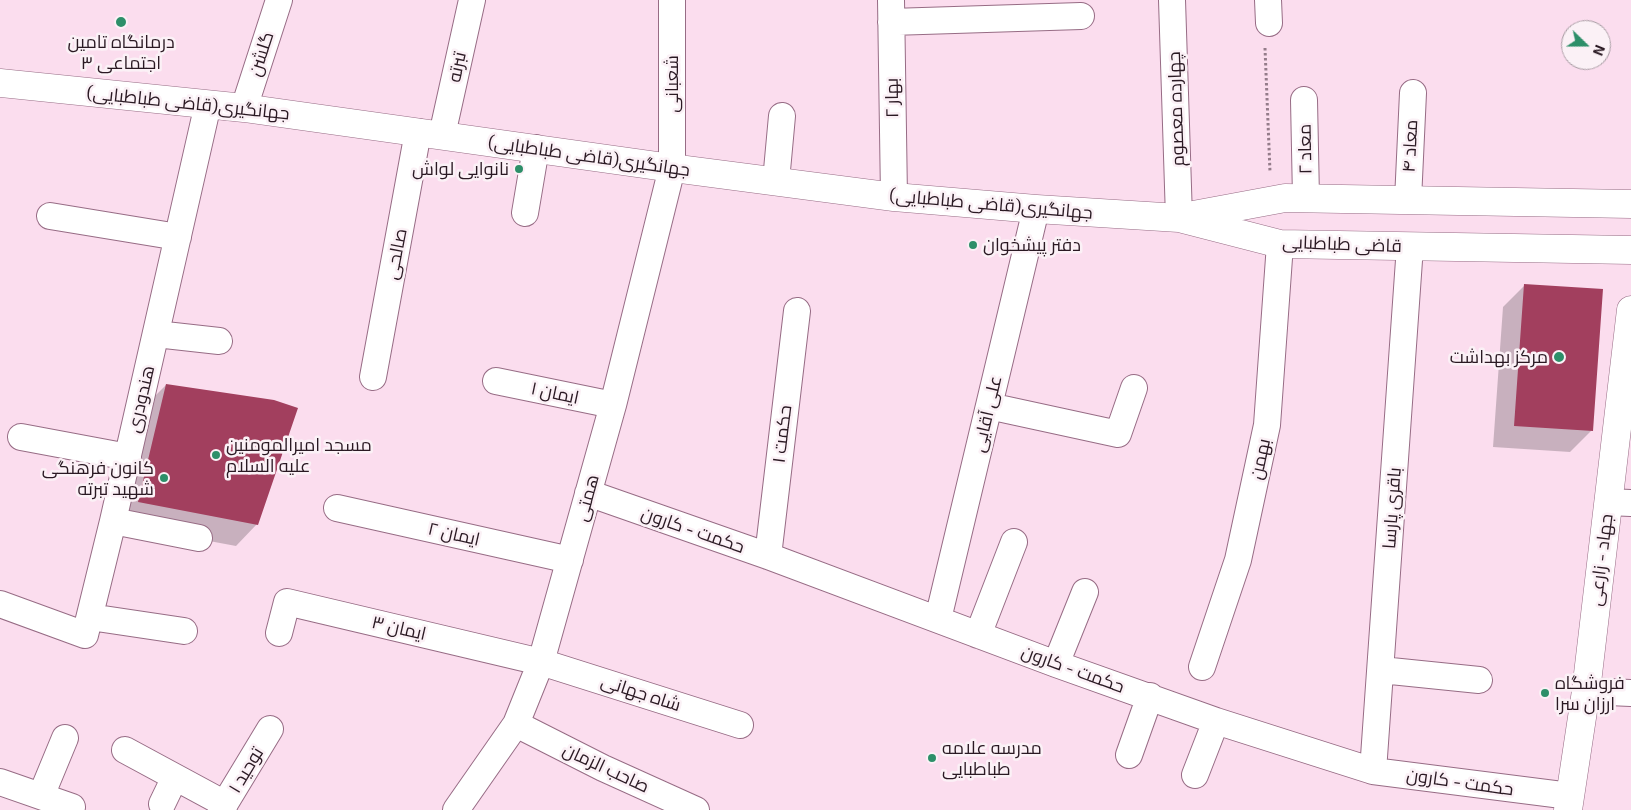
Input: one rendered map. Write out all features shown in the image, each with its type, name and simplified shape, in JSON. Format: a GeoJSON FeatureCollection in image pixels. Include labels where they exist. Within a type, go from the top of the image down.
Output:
{"type":"FeatureCollection","features":[{"type":"Feature","properties":{"kind":"street","name":"گلشن"},"geometry":{"type":"LineString","coordinates":[[244,108],[279,0]]}},
{"type":"Feature","properties":{"kind":"street","name":"تبرته"},"geometry":{"type":"LineString","coordinates":[[430,133],[472,0]]}},
{"type":"Feature","properties":{"kind":"street","name":"شعبانی"},"geometry":{"type":"LineString","coordinates":[[672,0],[672,168]]}},
{"type":"Feature","properties":{"kind":"street","name":"چهارده معصوم"},"geometry":{"type":"LineString","coordinates":[[1172,0],[1179,218]]}},
{"type":"Feature","properties":{"kind":"street"},"geometry":{"type":"LineString","coordinates":[[891,11],[1081,16]]}},
{"type":"Feature","properties":{"kind":"street","name":"بهار ۲"},"geometry":{"type":"LineString","coordinates":[[891,11],[894,196]]}},
{"type":"Feature","properties":{"kind":"street","name":"جهانگیری(قاضی طباطبایی)"},"geometry":{"type":"LineString","coordinates":[[0,83],[244,108],[672,168],[894,196],[1036,209],[1179,218]]}},
{"type":"Feature","properties":{"kind":"street","name":"معاد ۴"},"geometry":{"type":"LineString","coordinates":[[1408,200],[1413,93]]}},
{"type":"Feature","properties":{"kind":"street","name":"معاد ۲"},"geometry":{"type":"LineString","coordinates":[[1304,100],[1306,198]]}},
{"type":"Feature","properties":{"kind":"street","name":"هندودری"},"geometry":{"type":"LineString","coordinates":[[0,604],[85,635],[128,457],[208,104]]}},
{"type":"Feature","properties":{"kind":"street"},"geometry":{"type":"LineString","coordinates":[[776,181],[782,116]]}},
{"type":"Feature","properties":{"kind":"street","name":"صالحی"},"geometry":{"type":"LineString","coordinates":[[373,377],[430,133]]}},
{"type":"Feature","properties":{"kind":"street"},"geometry":{"type":"LineString","coordinates":[[525,214],[536,148]]}},
{"type":"Feature","properties":{"kind":"street","name":"همتی"},"geometry":{"type":"LineString","coordinates":[[456,810],[516,724],[542,662],[613,406],[672,168]]}},
{"type":"Feature","properties":{"kind":"street"},"geometry":{"type":"LineString","coordinates":[[1179,218],[1285,198],[1631,204]]}},
{"type":"Feature","properties":{"kind":"street","name":"علی آقایی"},"geometry":{"type":"LineString","coordinates":[[938,619],[1036,209]]}},
{"type":"Feature","properties":{"kind":"street"},"geometry":{"type":"LineString","coordinates":[[50,216],[178,237]]}},
{"type":"Feature","properties":{"kind":"street","name":"قاضی طباطبایی"},"geometry":{"type":"LineString","coordinates":[[1179,218],[1280,244],[1631,250]]}},
{"type":"Feature","properties":{"kind":"street","name":"بهمن"},"geometry":{"type":"LineString","coordinates":[[1202,667],[1238,560],[1267,425],[1280,244]]}},
{"type":"Feature","properties":{"kind":"street","name":"باقری پارسا"},"geometry":{"type":"LineString","coordinates":[[1374,770],[1410,246]]}},
{"type":"Feature","properties":{"kind":"street","name":"جهاد - زارعی"},"geometry":{"type":"LineString","coordinates":[[1569,803],[1586,691],[1619,502],[1631,310]]}},
{"type":"Feature","properties":{"kind":"street","name":"حکمت ۱"},"geometry":{"type":"LineString","coordinates":[[768,556],[797,311]]}},
{"type":"Feature","properties":{"kind":"street"},"geometry":{"type":"LineString","coordinates":[[156,334],[219,342]]}},
{"type":"Feature","properties":{"kind":"street","name":"ایمان ۱"},"geometry":{"type":"LineString","coordinates":[[496,380],[613,406]]}},
{"type":"Feature","properties":{"kind":"street"},"geometry":{"type":"LineString","coordinates":[[989,406],[1118,434],[1134,388]]}},
{"type":"Feature","properties":{"kind":"street"},"geometry":{"type":"LineString","coordinates":[[21,436],[128,457]]}},
{"type":"Feature","properties":{"kind":"street","name":"حکمت - کارون"},"geometry":{"type":"LineString","coordinates":[[588,493],[768,556],[1056,664],[1216,721],[1374,770],[1569,803]]}},
{"type":"Feature","properties":{"kind":"street","name":"ایمان ۲"},"geometry":{"type":"LineString","coordinates":[[337,508],[570,560]]}},
{"type":"Feature","properties":{"kind":"street"},"geometry":{"type":"LineString","coordinates":[[113,521],[199,538]]}},
{"type":"Feature","properties":{"kind":"street"},"geometry":{"type":"LineString","coordinates":[[978,635],[1014,542]]}},
{"type":"Feature","properties":{"kind":"street"},"geometry":{"type":"LineString","coordinates":[[1056,664],[1085,592]]}},
{"type":"Feature","properties":{"kind":"street","name":"ایمان ۳"},"geometry":{"type":"LineString","coordinates":[[279,633],[288,602],[542,662]]}},
{"type":"Feature","properties":{"kind":"street"},"geometry":{"type":"LineString","coordinates":[[90,617],[184,631]]}},
{"type":"Feature","properties":{"kind":"street","name":"شاه جهانی"},"geometry":{"type":"LineString","coordinates":[[542,662],[740,725]]}},
{"type":"Feature","properties":{"kind":"street"},"geometry":{"type":"LineString","coordinates":[[1381,670],[1479,680]]}},
{"type":"Feature","properties":{"kind":"street"},"geometry":{"type":"LineString","coordinates":[[1586,691],[1631,693]]}},
{"type":"Feature","properties":{"kind":"street"},"geometry":{"type":"LineString","coordinates":[[1129,755],[1150,696]]}},
{"type":"Feature","properties":{"kind":"street"},"geometry":{"type":"LineString","coordinates":[[1195,775],[1216,721]]}},
{"type":"Feature","properties":{"kind":"street","name":"صاحب الزمان"},"geometry":{"type":"LineString","coordinates":[[516,724],[603,768],[696,810]]}},
{"type":"Feature","properties":{"kind":"street","name":"توحید ۱"},"geometry":{"type":"LineString","coordinates":[[223,807],[270,729]]}},
{"type":"Feature","properties":{"kind":"street"},"geometry":{"type":"LineString","coordinates":[[41,796],[65,738]]}},
{"type":"Feature","properties":{"kind":"street"},"geometry":{"type":"LineString","coordinates":[[125,750],[175,777],[223,807]]}},
{"type":"Feature","properties":{"kind":"street"},"geometry":{"type":"LineString","coordinates":[[162,804],[175,777]]}},
{"type":"Feature","properties":{"kind":"street"},"geometry":{"type":"LineString","coordinates":[[0,782],[72,807]]}},
{"type":"Feature","properties":{"kind":"path"},"geometry":{"type":"LineString","coordinates":[[1268,12],[1263,23],[1271,200]]}},
{"type":"Feature","properties":{"kind":"building","name":"مرکز بهداشت"},"geometry":{"type":"Polygon","coordinates":[[[1524,284],[1603,289],[1593,431],[1514,426],[1524,284]]]}},
{"type":"Feature","properties":{"kind":"building","name":"مسجد امیرالمومنین علیه السلام"},"geometry":{"type":"Polygon","coordinates":[[[166,384],[274,400],[298,408],[258,525],[138,502],[166,384]]]}},
{"type":"Feature","properties":{"kind":"place","name":"درمانگاه تامین اجتماعی ۳"},"geometry":{"type":"Point","coordinates":[121,22]}},
{"type":"Feature","properties":{"kind":"place","name":"نانوایی لواش"},"geometry":{"type":"Point","coordinates":[519,169]}},
{"type":"Feature","properties":{"kind":"place","name":"دفتر پیشخوان"},"geometry":{"type":"Point","coordinates":[973,245]}},
{"type":"Feature","properties":{"kind":"place","name":"مرکز بهداشت"},"geometry":{"type":"Point","coordinates":[1559,357]}},
{"type":"Feature","properties":{"kind":"place","name":"مسجد امیرالمومنین علیه السلام"},"geometry":{"type":"Point","coordinates":[216,455]}},
{"type":"Feature","properties":{"kind":"place","name":"کانون فرهنگی شهید تبرته"},"geometry":{"type":"Point","coordinates":[164,478]}},
{"type":"Feature","properties":{"kind":"place","name":"فروشگاه ارزان سرا"},"geometry":{"type":"Point","coordinates":[1545,693]}},
{"type":"Feature","properties":{"kind":"place","name":"مدرسه علامه طباطبایی"},"geometry":{"type":"Point","coordinates":[932,758]}}]}
